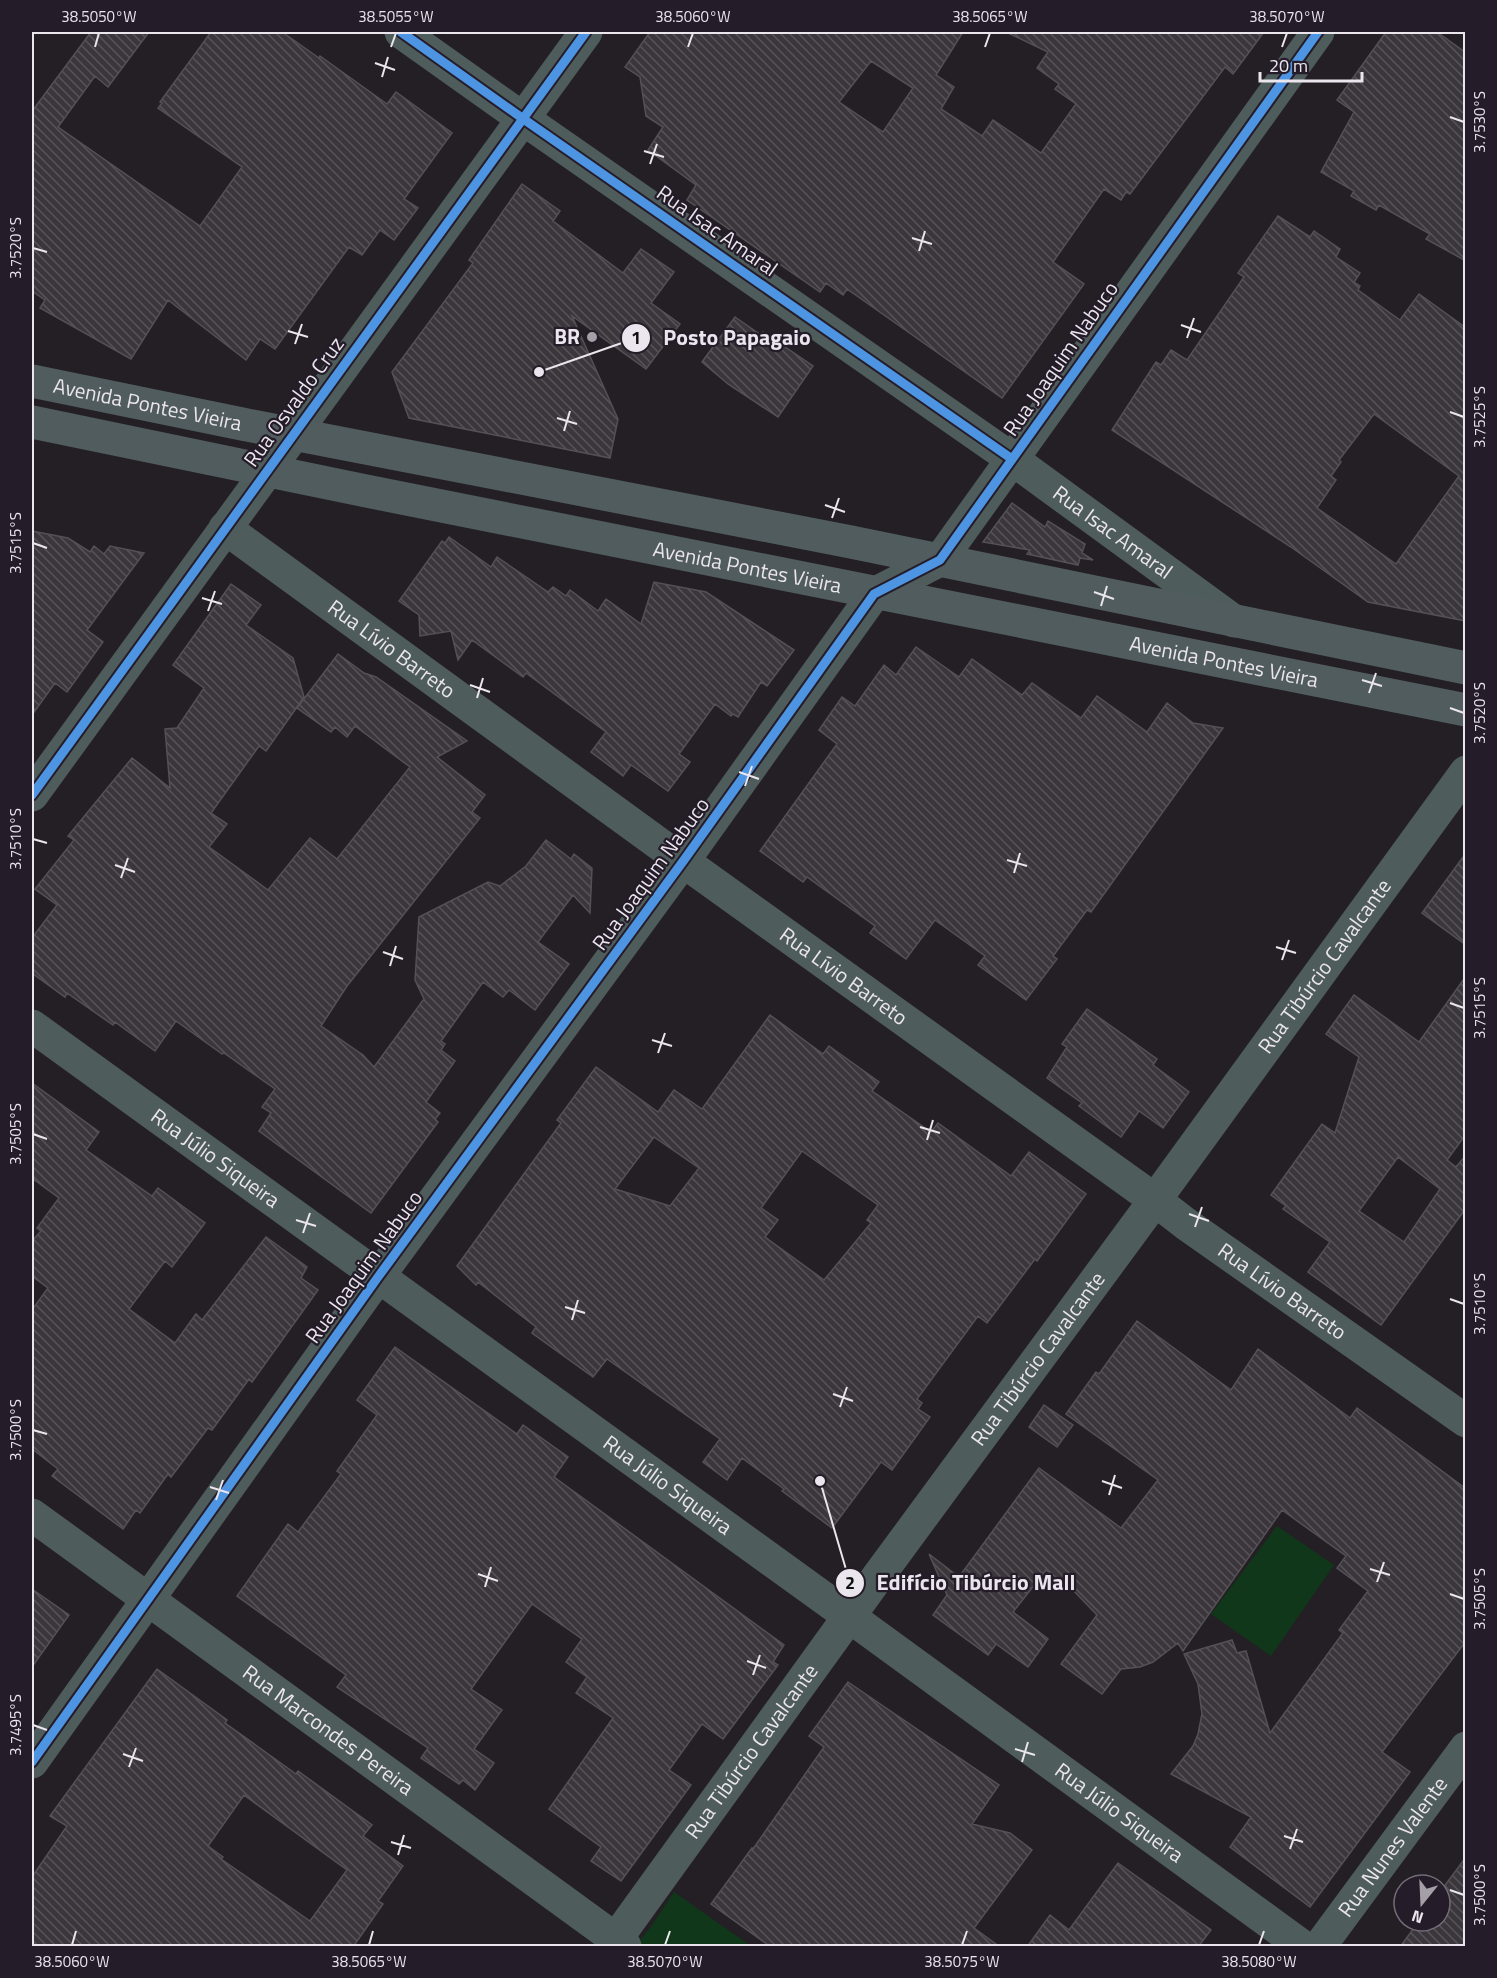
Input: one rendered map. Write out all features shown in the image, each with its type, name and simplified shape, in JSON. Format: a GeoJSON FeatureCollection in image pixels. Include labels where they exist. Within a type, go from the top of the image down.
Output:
{"type":"FeatureCollection","features":[{"type":"Feature","properties":{"kind":"main road","name":"Avenida Pontes Vieira"},"geometry":{"type":"LineString","coordinates":[[32,381],[1466,668]]}},
{"type":"Feature","properties":{"kind":"main road","name":"Avenida Pontes Vieira"},"geometry":{"type":"LineString","coordinates":[[32,422],[874,594],[1466,710]]}},
{"type":"Feature","properties":{"kind":"street","name":"Rua Isac Amaral"},"geometry":{"type":"LineString","coordinates":[[401,32],[1012,459],[1234,621]]}},
{"type":"Feature","properties":{"kind":"street","name":"Rua Osvaldo Cruz"},"geometry":{"type":"LineString","coordinates":[[32,795],[585,32]]}},
{"type":"Feature","properties":{"kind":"street","name":"Rua Joaquim Nabuco"},"geometry":{"type":"LineString","coordinates":[[32,1762],[378,1277],[684,861],[874,594],[940,561],[1318,32]]}},
{"type":"Feature","properties":{"kind":"street","name":"Rua Lívio Barreto"},"geometry":{"type":"LineString","coordinates":[[225,528],[1186,1224],[1466,1421]]}},
{"type":"Feature","properties":{"kind":"street","name":"Rua Tibúrcio Cavalcante"},"geometry":{"type":"LineString","coordinates":[[617,1944],[850,1617],[1465,773]]}},
{"type":"Feature","properties":{"kind":"street","name":"Rua Júlio Siqueira"},"geometry":{"type":"LineString","coordinates":[[32,1026],[1302,1947]]}},
{"type":"Feature","properties":{"kind":"street","name":"Rua Marcondes Pereira"},"geometry":{"type":"LineString","coordinates":[[32,1515],[617,1944]]}},
{"type":"Feature","properties":{"kind":"street","name":"Rua Nunes Valente"},"geometry":{"type":"LineString","coordinates":[[1320,1947],[1466,1748]]}},
{"type":"Feature","properties":{"kind":"green space"},"geometry":{"type":"Polygon","coordinates":[[[1277,1526],[1334,1565],[1271,1656],[1211,1614],[1277,1526]]]}},
{"type":"Feature","properties":{"kind":"green space"},"geometry":{"type":"Polygon","coordinates":[[[674,1892],[751,1946],[643,1946],[638,1943],[674,1892]]]}},
{"type":"Feature","properties":{"kind":"building"},"geometry":{"type":"Polygon","coordinates":[[[91,32],[149,32],[108,87],[95,76],[58,127],[200,226],[242,167],[158,108],[211,32],[282,32],[387,104],[396,92],[452,133],[404,199],[418,208],[394,240],[380,230],[362,255],[349,247],[275,349],[260,339],[246,360],[168,300],[131,359],[40,308],[45,300],[32,291],[32,109],[91,32]]]}},
{"type":"Feature","properties":{"kind":"building"},"geometry":{"type":"Polygon","coordinates":[[[650,32],[963,32],[936,75],[954,87],[941,109],[982,136],[993,120],[1041,153],[1076,104],[1055,89],[1059,84],[1037,68],[1048,52],[1006,32],[1264,32],[1233,74],[1225,67],[1130,194],[1126,192],[1121,200],[1104,189],[1053,262],[1084,284],[1002,398],[847,289],[843,295],[826,283],[820,292],[687,200],[696,185],[648,150],[663,127],[646,116],[640,77],[625,67],[650,32]],[[871,61],[839,102],[883,132],[913,88],[871,61]]]}},
{"type":"Feature","properties":{"kind":"building"},"geometry":{"type":"Polygon","coordinates":[[[1386,32],[1437,32],[1466,53],[1466,261],[1426,239],[1430,234],[1379,205],[1376,210],[1351,196],[1354,191],[1321,172],[1354,112],[1337,100],[1386,32]]]}},
{"type":"Feature","properties":{"kind":"building"},"geometry":{"type":"Polygon","coordinates":[[[522,184],[560,211],[553,221],[623,273],[641,249],[674,272],[651,303],[680,324],[646,369],[572,316],[618,419],[610,458],[409,418],[392,372],[473,263],[469,260],[522,184]]]}},
{"type":"Feature","properties":{"kind":"building"},"geometry":{"type":"Polygon","coordinates":[[[1278,216],[1310,237],[1314,231],[1340,249],[1336,257],[1360,273],[1354,282],[1360,286],[1358,290],[1400,320],[1419,294],[1466,328],[1466,621],[1368,602],[1291,547],[1112,430],[1156,362],[1161,365],[1171,350],[1187,360],[1244,277],[1238,273],[1278,216]],[[1374,414],[1339,460],[1341,462],[1331,476],[1336,480],[1317,508],[1396,564],[1459,476],[1374,414]]]}},
{"type":"Feature","properties":{"kind":"building"},"geometry":{"type":"Polygon","coordinates":[[[735,317],[761,335],[763,332],[813,366],[778,417],[728,384],[702,362],[735,317]]]}},
{"type":"Feature","properties":{"kind":"building"},"geometry":{"type":"Polygon","coordinates":[[[1012,503],[1045,527],[1048,521],[1085,544],[1082,553],[1093,560],[1080,558],[1078,565],[1027,554],[1030,550],[983,542],[1012,503]]]}},
{"type":"Feature","properties":{"kind":"building"},"geometry":{"type":"Polygon","coordinates":[[[32,531],[68,538],[90,552],[94,546],[104,554],[110,546],[144,553],[87,630],[103,642],[67,692],[55,683],[32,715],[32,531]]]}},
{"type":"Feature","properties":{"kind":"building"},"geometry":{"type":"Polygon","coordinates":[[[449,537],[491,567],[497,557],[548,592],[553,587],[566,596],[570,590],[598,611],[606,599],[641,624],[654,582],[706,592],[794,650],[767,686],[761,682],[738,717],[733,714],[731,716],[715,704],[679,754],[690,762],[668,791],[631,765],[623,776],[591,752],[606,732],[526,673],[523,677],[472,640],[458,660],[451,631],[420,636],[419,615],[399,601],[442,541],[445,543],[449,537]]]}},
{"type":"Feature","properties":{"kind":"building"},"geometry":{"type":"Polygon","coordinates":[[[231,584],[261,605],[246,625],[293,658],[304,697],[266,751],[259,746],[211,813],[227,824],[209,847],[268,890],[310,838],[337,859],[410,767],[355,726],[347,737],[335,727],[331,732],[297,708],[338,654],[364,673],[376,677],[467,741],[437,757],[485,795],[472,812],[480,818],[347,986],[321,1026],[363,1055],[374,1067],[424,999],[415,980],[419,917],[488,882],[500,886],[526,866],[546,840],[571,859],[574,854],[592,868],[590,913],[573,895],[538,942],[569,964],[535,1010],[509,990],[503,997],[483,982],[441,1041],[445,1044],[441,1050],[455,1061],[426,1102],[440,1113],[435,1119],[438,1122],[371,1213],[259,1131],[271,1113],[262,1107],[275,1089],[176,1021],[155,1051],[115,1022],[113,1025],[67,993],[65,997],[32,973],[32,938],[57,905],[35,889],[74,840],[68,836],[132,758],[170,788],[165,729],[177,728],[204,688],[173,665],[231,584]]]}},
{"type":"Feature","properties":{"kind":"building"},"geometry":{"type":"Polygon","coordinates":[[[916,647],[959,677],[972,659],[1022,695],[1032,683],[1081,718],[1097,696],[1147,732],[1167,703],[1193,723],[1223,728],[1091,912],[1087,910],[1053,956],[1057,959],[1026,1000],[978,965],[985,956],[935,920],[906,959],[870,933],[875,926],[807,877],[803,882],[760,851],[837,744],[819,730],[842,697],[855,706],[884,665],[896,675],[916,647]]]}},
{"type":"Feature","properties":{"kind":"building"},"geometry":{"type":"Polygon","coordinates":[[[1466,853],[1466,945],[1422,913],[1466,853]]]}},
{"type":"Feature","properties":{"kind":"building"},"geometry":{"type":"Polygon","coordinates":[[[1466,976],[1466,1134],[1447,1160],[1456,1167],[1466,1155],[1466,1208],[1381,1325],[1308,1272],[1330,1242],[1283,1209],[1286,1206],[1271,1195],[1322,1124],[1335,1133],[1359,1057],[1326,1034],[1354,995],[1419,1042],[1466,976]],[[1398,1157],[1359,1211],[1404,1242],[1440,1189],[1398,1157]]]}},
{"type":"Feature","properties":{"kind":"building"},"geometry":{"type":"Polygon","coordinates":[[[1087,1009],[1157,1059],[1153,1065],[1189,1092],[1163,1128],[1139,1111],[1121,1137],[1079,1106],[1082,1103],[1047,1078],[1067,1047],[1062,1044],[1087,1009]]]}},
{"type":"Feature","properties":{"kind":"building"},"geometry":{"type":"Polygon","coordinates":[[[770,1015],[823,1054],[829,1046],[879,1082],[872,1091],[931,1132],[938,1123],[1011,1176],[1029,1152],[1086,1194],[1037,1261],[1035,1259],[987,1323],[978,1316],[917,1399],[922,1403],[918,1409],[930,1417],[892,1470],[881,1462],[832,1528],[742,1458],[727,1480],[703,1462],[720,1439],[607,1359],[593,1377],[532,1333],[536,1327],[478,1282],[476,1285],[457,1266],[561,1123],[557,1120],[596,1067],[658,1112],[674,1090],[702,1109],[770,1015]],[[654,1137],[615,1189],[670,1206],[699,1168],[654,1137]],[[802,1151],[761,1208],[778,1220],[765,1237],[824,1280],[871,1223],[867,1220],[878,1205],[802,1151]]]}},
{"type":"Feature","properties":{"kind":"building"},"geometry":{"type":"Polygon","coordinates":[[[32,1083],[99,1132],[86,1150],[152,1196],[158,1188],[205,1223],[172,1267],[165,1261],[129,1309],[175,1343],[196,1314],[202,1320],[266,1237],[307,1267],[301,1278],[318,1290],[252,1382],[249,1379],[212,1430],[208,1428],[171,1477],[168,1474],[140,1513],[136,1510],[123,1529],[52,1476],[58,1469],[32,1449],[32,1310],[48,1288],[32,1276],[32,1241],[41,1231],[37,1228],[59,1198],[32,1178],[32,1083]]]}},
{"type":"Feature","properties":{"kind":"building"},"geometry":{"type":"Polygon","coordinates":[[[1137,1321],[1231,1390],[1258,1349],[1350,1418],[1357,1408],[1466,1489],[1466,1641],[1382,1752],[1410,1772],[1310,1907],[1230,1847],[1251,1817],[1171,1774],[1193,1746],[1202,1714],[1198,1684],[1184,1654],[1232,1640],[1237,1653],[1246,1651],[1270,1733],[1343,1633],[1339,1630],[1368,1591],[1337,1568],[1346,1556],[1282,1510],[1183,1651],[1178,1643],[1153,1662],[1140,1667],[1121,1669],[1102,1694],[1061,1664],[1097,1615],[1070,1587],[1046,1570],[1013,1612],[1048,1639],[1028,1667],[996,1644],[988,1655],[933,1615],[947,1595],[929,1554],[959,1577],[1039,1468],[1121,1528],[1158,1480],[1066,1414],[1096,1372],[1099,1374],[1137,1321]]]}},
{"type":"Feature","properties":{"kind":"building"},"geometry":{"type":"Polygon","coordinates":[[[395,1347],[517,1434],[523,1425],[568,1457],[554,1477],[784,1645],[773,1662],[778,1665],[723,1739],[702,1724],[669,1770],[691,1785],[621,1881],[591,1861],[601,1847],[549,1809],[613,1718],[576,1693],[587,1677],[566,1662],[582,1639],[532,1604],[471,1689],[502,1710],[474,1749],[494,1763],[475,1790],[463,1780],[459,1784],[421,1758],[428,1748],[337,1687],[346,1675],[237,1596],[288,1524],[298,1532],[341,1474],[337,1471],[377,1415],[357,1400],[395,1347]]]}},
{"type":"Feature","properties":{"kind":"building"},"geometry":{"type":"Polygon","coordinates":[[[1044,1405],[1073,1425],[1057,1447],[1029,1427],[1044,1405]]]}},
{"type":"Feature","properties":{"kind":"building"},"geometry":{"type":"Polygon","coordinates":[[[32,1589],[69,1615],[32,1667],[32,1589]]]}},
{"type":"Feature","properties":{"kind":"building"},"geometry":{"type":"Polygon","coordinates":[[[157,1669],[227,1720],[225,1723],[296,1774],[298,1771],[372,1825],[363,1836],[403,1866],[378,1901],[383,1904],[353,1947],[32,1947],[32,1877],[67,1826],[50,1816],[157,1669]],[[244,1795],[208,1846],[223,1857],[221,1859],[310,1921],[347,1870],[244,1795]]]}},
{"type":"Feature","properties":{"kind":"building"},"geometry":{"type":"Polygon","coordinates":[[[848,1682],[999,1785],[972,1824],[1010,1833],[1032,1850],[974,1928],[1000,1947],[771,1947],[711,1904],[753,1849],[824,1747],[809,1736],[848,1682]]]}},
{"type":"Feature","properties":{"kind":"building"},"geometry":{"type":"Polygon","coordinates":[[[1466,1857],[1466,1947],[1400,1947],[1410,1933],[1452,1933],[1452,1876],[1466,1857]]]}},
{"type":"Feature","properties":{"kind":"building"},"geometry":{"type":"Polygon","coordinates":[[[1118,1863],[1211,1930],[1198,1947],[1027,1947],[1050,1915],[1069,1930],[1118,1863]]]}},
{"type":"Feature","properties":{"kind":"cycle path"},"geometry":{"type":"LineString","coordinates":[[401,32],[1012,459]]}},
{"type":"Feature","properties":{"kind":"cycle path"},"geometry":{"type":"LineString","coordinates":[[32,795],[586,32]]}},
{"type":"Feature","properties":{"kind":"cycle path"},"geometry":{"type":"LineString","coordinates":[[32,1762],[378,1277],[684,860],[874,594],[940,560],[1318,32]]}},
{"type":"Feature","properties":{"kind":"place","name":"BR"},"geometry":{"type":"Point","coordinates":[592,337]}},
{"type":"Feature","properties":{"kind":"place","name":"Posto Papagaio"},"geometry":{"type":"Point","coordinates":[539,372]}},
{"type":"Feature","properties":{"kind":"place","name":"Edifício Tibúrcio Mall"},"geometry":{"type":"Point","coordinates":[820,1481]}}]}
